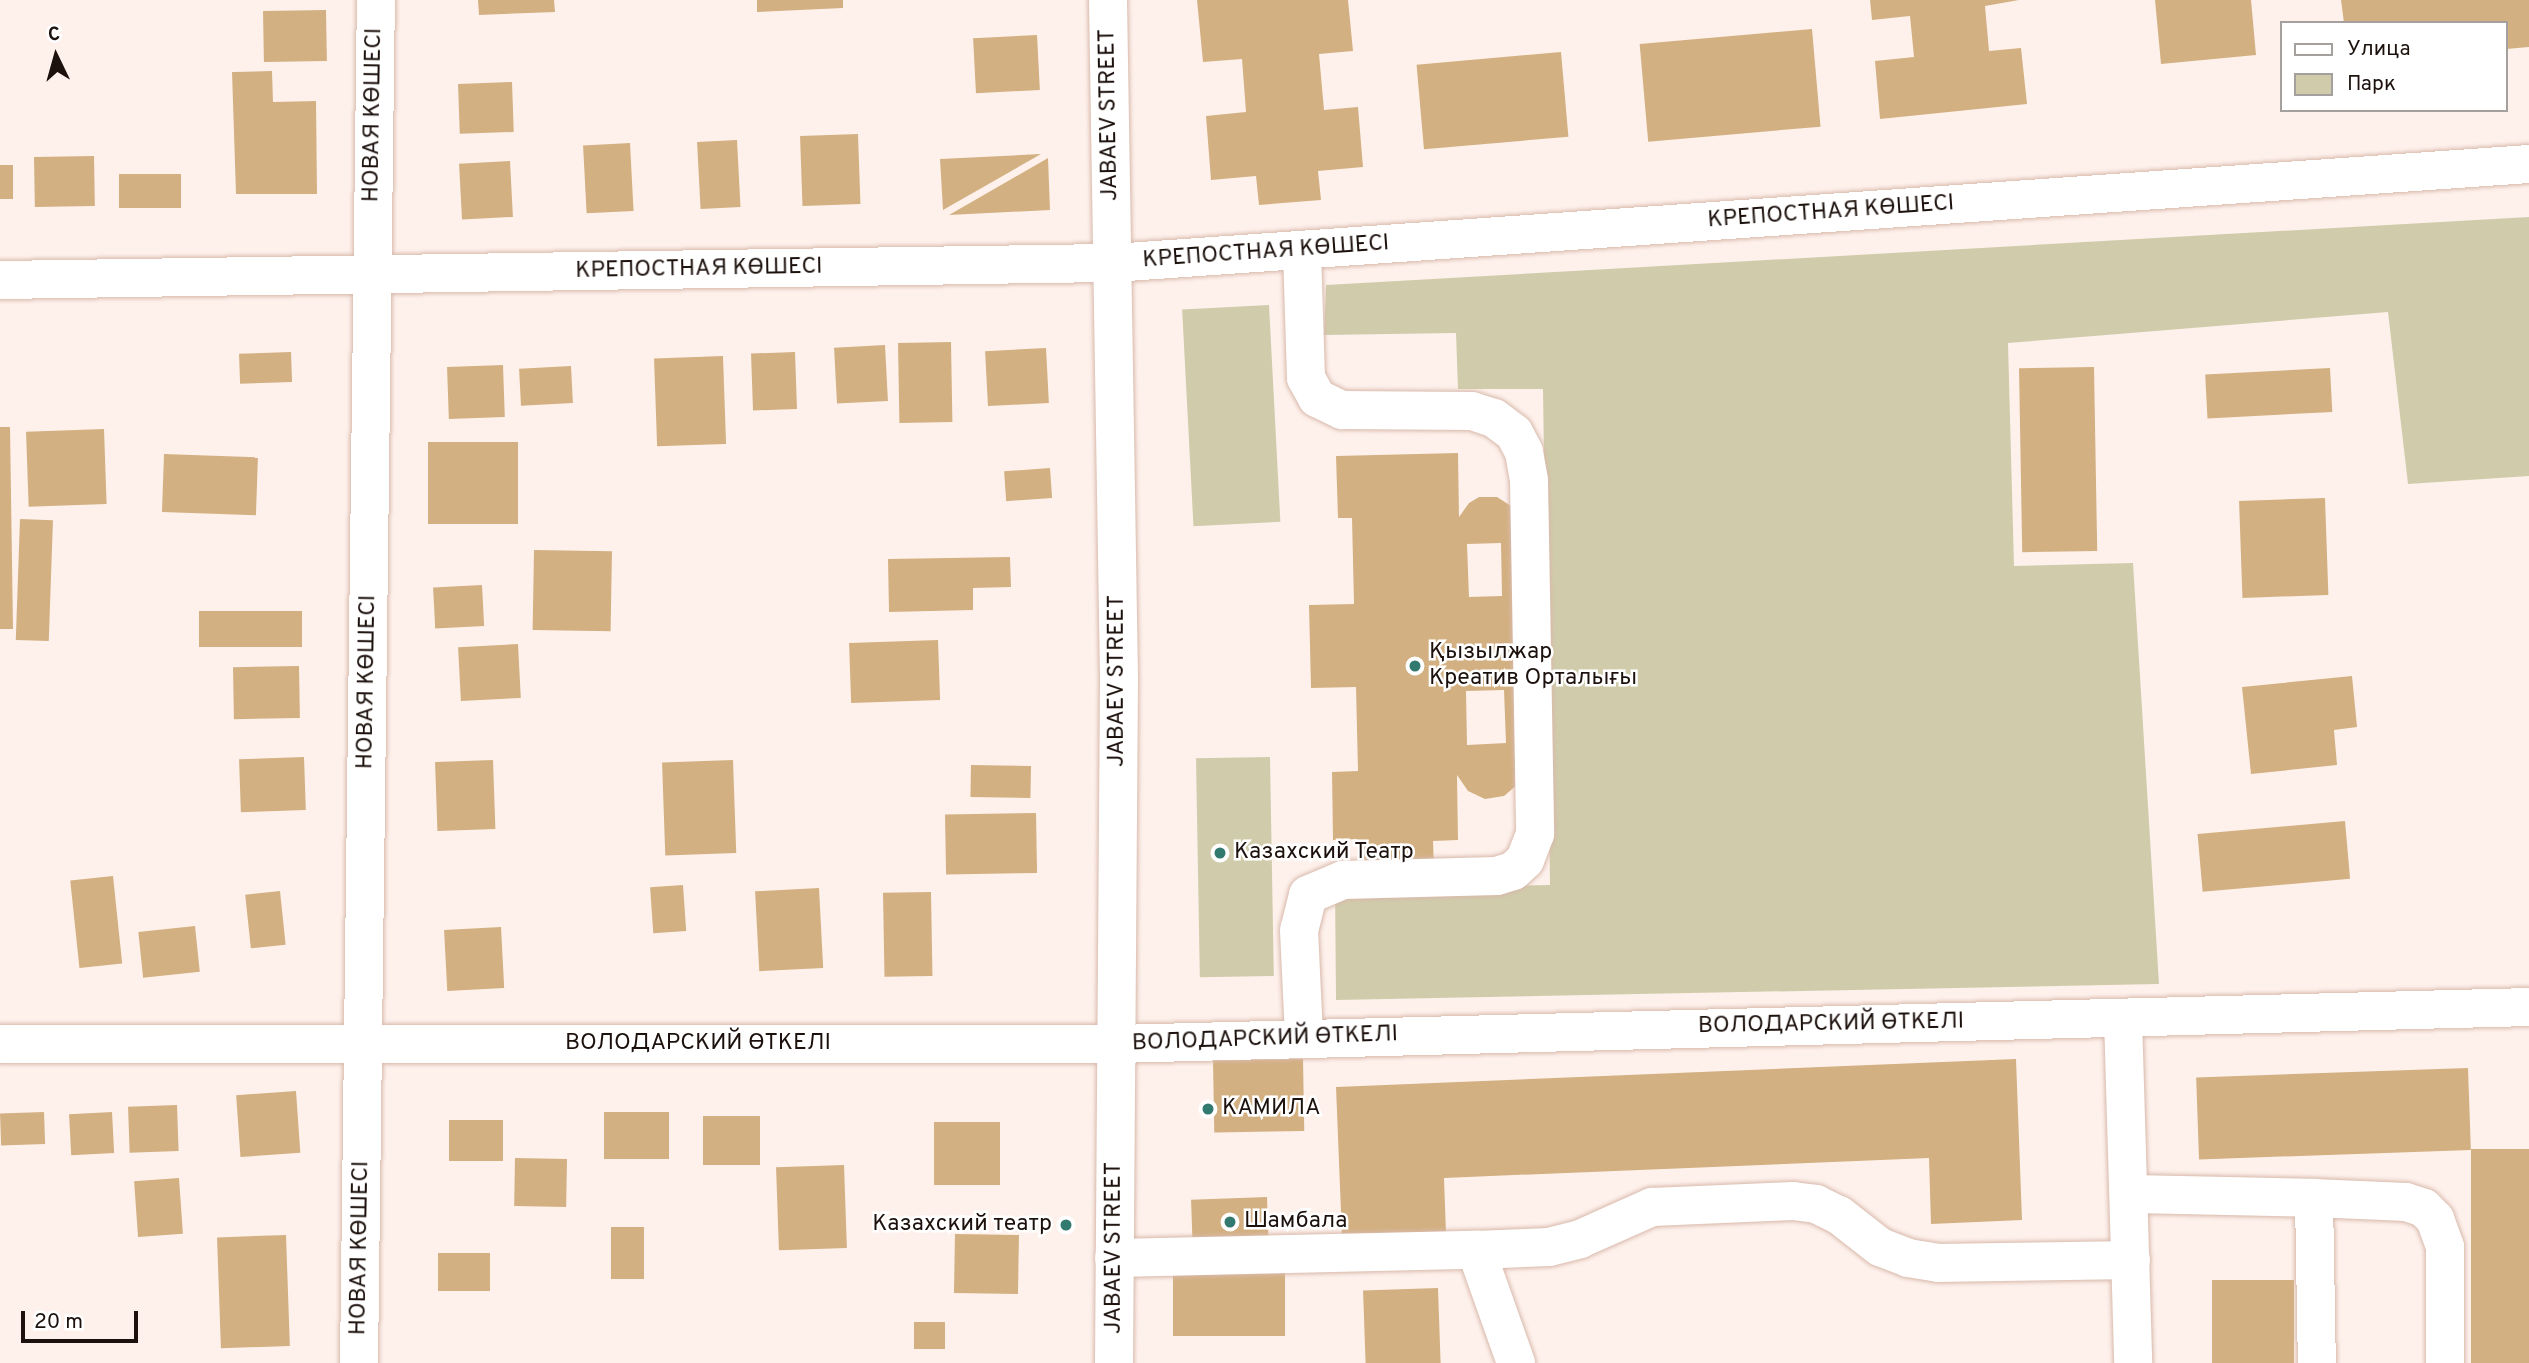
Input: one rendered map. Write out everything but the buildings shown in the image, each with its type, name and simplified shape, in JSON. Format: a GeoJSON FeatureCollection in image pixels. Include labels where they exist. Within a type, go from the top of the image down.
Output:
{"type":"FeatureCollection","features":[{"type":"Feature","properties":{"kind":"street","name":"НОВАЯ КӨШЕСІ"},"geometry":{"type":"LineString","coordinates":[[359,1363],[376,0]]}},
{"type":"Feature","properties":{"kind":"street","name":"JABAEV STREET"},"geometry":{"type":"LineString","coordinates":[[1108,0],[1119,681],[1114,1363]]}},
{"type":"Feature","properties":{"kind":"street","name":"КРЕПОСТНАЯ КӨШЕСІ"},"geometry":{"type":"LineString","coordinates":[[0,280],[1112,263],[2529,164]]}},
{"type":"Feature","properties":{"kind":"street"},"geometry":{"type":"LineString","coordinates":[[1301,251],[1306,378],[1317,398],[1342,410],[1472,411],[1494,418],[1514,433],[1524,452],[1529,481],[1535,834],[1525,860],[1513,871],[1497,876],[1343,880],[1308,895],[1299,930],[1304,1038]]}},
{"type":"Feature","properties":{"kind":"street","name":"ВОЛОДАРСКИЙ ӨТКЕЛІ"},"geometry":{"type":"LineString","coordinates":[[0,1044],[1117,1044],[2529,1007]]}},
{"type":"Feature","properties":{"kind":"street"},"geometry":{"type":"LineString","coordinates":[[2123,1017],[2133,1363]]}},
{"type":"Feature","properties":{"kind":"street"},"geometry":{"type":"LineString","coordinates":[[2129,1194],[2406,1202],[2424,1208],[2435,1219],[2445,1247],[2445,1363]]}},
{"type":"Feature","properties":{"kind":"street"},"geometry":{"type":"LineString","coordinates":[[2314,1198],[2317,1363]]}},
{"type":"Feature","properties":{"kind":"street"},"geometry":{"type":"LineString","coordinates":[[1114,1258],[1549,1247],[1580,1239],[1652,1207],[1793,1201],[1815,1204],[1839,1215],[1880,1247],[1908,1258],[1938,1263],[2131,1260]]}},
{"type":"Feature","properties":{"kind":"street"},"geometry":{"type":"LineString","coordinates":[[1476,1250],[1516,1363]]}},
{"type":"Feature","properties":{"kind":"green space"},"geometry":{"type":"Polygon","coordinates":[[[2529,217],[2529,476],[2408,484],[2388,312],[2008,343],[2014,566],[2133,563],[2159,984],[1336,1000],[1335,889],[1550,885],[1543,389],[1458,389],[1456,333],[1324,335],[1326,285],[2529,217]]]}},
{"type":"Feature","properties":{"kind":"green space"},"geometry":{"type":"Polygon","coordinates":[[[1269,305],[1280,522],[1193,526],[1182,310],[1269,305]]]}},
{"type":"Feature","properties":{"kind":"green space"},"geometry":{"type":"Polygon","coordinates":[[[1270,757],[1274,976],[1200,977],[1196,758],[1270,757]]]}},
{"type":"Feature","properties":{"kind":"place","name":"Қызылжар Креатив Орталығы"},"geometry":{"type":"Point","coordinates":[1415,666]}},
{"type":"Feature","properties":{"kind":"place","name":"Казахский Театр"},"geometry":{"type":"Point","coordinates":[1220,853]}},
{"type":"Feature","properties":{"kind":"place","name":"КАМИЛА"},"geometry":{"type":"Point","coordinates":[1208,1109]}},
{"type":"Feature","properties":{"kind":"place","name":"Шамбала"},"geometry":{"type":"Point","coordinates":[1230,1222]}},
{"type":"Feature","properties":{"kind":"place","name":"Казахский театр"},"geometry":{"type":"Point","coordinates":[1066,1225]}}]}
